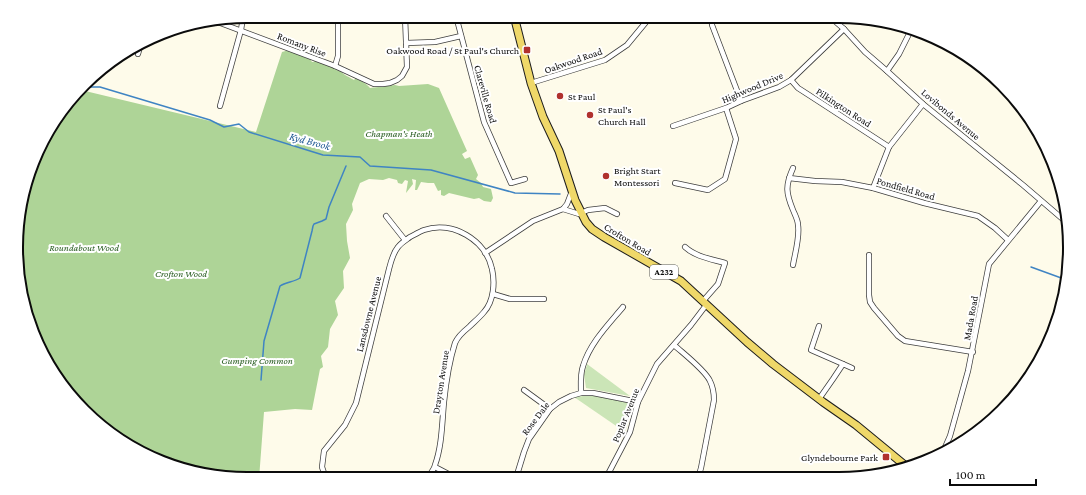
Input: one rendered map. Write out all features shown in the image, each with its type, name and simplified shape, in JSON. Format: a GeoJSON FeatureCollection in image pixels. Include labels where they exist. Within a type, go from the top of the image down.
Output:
{"type":"FeatureCollection","features":[{"type":"Feature","properties":{"kind":"main road","name":"Crofton Road"},"geometry":{"type":"LineString","coordinates":[[516,23],[531,83],[543,118],[559,151],[575,200],[586,222],[592,229],[681,280],[758,351],[819,399],[856,425],[900,463]]}},
{"type":"Feature","properties":{"kind":"street"},"geometry":{"type":"LineString","coordinates":[[220,106],[242,23]]}},
{"type":"Feature","properties":{"kind":"street","name":"Romany Rise"},"geometry":{"type":"LineString","coordinates":[[335,66],[338,56],[338,23]]}},
{"type":"Feature","properties":{"kind":"street"},"geometry":{"type":"LineString","coordinates":[[405,23],[406,43],[435,42],[461,36]]}},
{"type":"Feature","properties":{"kind":"street","name":"Clareville Road"},"geometry":{"type":"LineString","coordinates":[[458,23],[484,122],[512,183],[525,179]]}},
{"type":"Feature","properties":{"kind":"street","name":"Oakwood Road"},"geometry":{"type":"LineString","coordinates":[[531,83],[605,60],[627,45],[645,23]]}},
{"type":"Feature","properties":{"kind":"street","name":"Lovibonds Avenue"},"geometry":{"type":"LineString","coordinates":[[837,23],[865,52],[923,104],[1061,218]]}},
{"type":"Feature","properties":{"kind":"street","name":"Romany Rise"},"geometry":{"type":"LineString","coordinates":[[224,24],[335,66],[374,84],[390,83],[402,76],[407,67],[406,43]]}},
{"type":"Feature","properties":{"kind":"street"},"geometry":{"type":"LineString","coordinates":[[712,25],[741,101]]}},
{"type":"Feature","properties":{"kind":"street","name":"Highwood Drive"},"geometry":{"type":"LineString","coordinates":[[673,126],[726,108],[779,87],[791,80],[844,29]]}},
{"type":"Feature","properties":{"kind":"street"},"geometry":{"type":"LineString","coordinates":[[887,71],[899,54],[909,34]]}},
{"type":"Feature","properties":{"kind":"street","name":"Pilkington Road"},"geometry":{"type":"LineString","coordinates":[[791,80],[798,88],[889,147]]}},
{"type":"Feature","properties":{"kind":"street"},"geometry":{"type":"LineString","coordinates":[[873,188],[889,147],[923,104]]}},
{"type":"Feature","properties":{"kind":"street"},"geometry":{"type":"LineString","coordinates":[[675,183],[708,190],[725,179],[736,138],[726,108]]}},
{"type":"Feature","properties":{"kind":"street"},"geometry":{"type":"LineString","coordinates":[[793,168],[787,188],[798,226],[797,245],[793,265]]}},
{"type":"Feature","properties":{"kind":"street","name":"Pondfield Road"},"geometry":{"type":"LineString","coordinates":[[789,178],[842,182],[873,188],[924,203],[978,216],[996,228],[1008,240]]}},
{"type":"Feature","properties":{"kind":"street"},"geometry":{"type":"LineString","coordinates":[[485,253],[533,221],[563,209],[572,190]]}},
{"type":"Feature","properties":{"kind":"street","name":"Mada Road"},"geometry":{"type":"LineString","coordinates":[[946,445],[968,371],[989,264],[1041,201]]}},
{"type":"Feature","properties":{"kind":"street"},"geometry":{"type":"LineString","coordinates":[[563,209],[577,214],[588,210],[605,208],[617,214]]}},
{"type":"Feature","properties":{"kind":"street"},"geometry":{"type":"LineString","coordinates":[[386,216],[405,240]]}},
{"type":"Feature","properties":{"kind":"street","name":"Lansdowne Avenue"},"geometry":{"type":"LineString","coordinates":[[324,472],[322,467],[324,451],[345,425],[356,403],[393,254],[405,240],[425,230],[439,228],[452,229],[472,238],[479,244],[485,253]]}},
{"type":"Feature","properties":{"kind":"street","name":"Poplar Avenue"},"geometry":{"type":"LineString","coordinates":[[609,472],[630,432],[638,402],[657,364],[691,325],[718,284],[725,263],[697,255],[685,247]]}},
{"type":"Feature","properties":{"kind":"street","name":"Drayton Avenue"},"geometry":{"type":"LineString","coordinates":[[432,472],[435,467],[439,450],[448,372],[456,341],[461,333],[485,312],[493,294],[494,282],[492,269],[489,259],[485,253]]}},
{"type":"Feature","properties":{"kind":"street"},"geometry":{"type":"LineString","coordinates":[[869,254],[870,302],[898,336],[906,341],[972,352]]}},
{"type":"Feature","properties":{"kind":"street"},"geometry":{"type":"LineString","coordinates":[[493,294],[510,299],[544,299]]}},
{"type":"Feature","properties":{"kind":"street"},"geometry":{"type":"LineString","coordinates":[[581,394],[581,380],[587,354],[623,307]]}},
{"type":"Feature","properties":{"kind":"street"},"geometry":{"type":"LineString","coordinates":[[819,326],[811,350],[852,368]]}},
{"type":"Feature","properties":{"kind":"street"},"geometry":{"type":"LineString","coordinates":[[674,345],[706,374],[713,391],[714,400],[700,472]]}},
{"type":"Feature","properties":{"kind":"street"},"geometry":{"type":"LineString","coordinates":[[819,399],[843,364]]}},
{"type":"Feature","properties":{"kind":"street"},"geometry":{"type":"LineString","coordinates":[[524,390],[550,409]]}},
{"type":"Feature","properties":{"kind":"street","name":"Rose Dale"},"geometry":{"type":"LineString","coordinates":[[518,472],[529,439],[550,409],[558,402],[571,396],[593,393],[638,402]]}},
{"type":"Feature","properties":{"kind":"street"},"geometry":{"type":"LineString","coordinates":[[435,467],[445,472]]}},
{"type":"Feature","properties":{"kind":"green space","name":"Crofton Wood"},"geometry":{"type":"Polygon","coordinates":[[[289,50],[304,55],[304,57],[310,59],[312,62],[317,60],[341,71],[354,80],[356,78],[370,88],[395,85],[428,84],[439,88],[467,151],[462,154],[465,159],[470,157],[478,175],[476,179],[483,187],[491,189],[493,198],[491,202],[484,201],[479,198],[474,199],[449,193],[444,196],[441,195],[441,190],[438,191],[434,183],[421,182],[417,190],[415,190],[416,180],[412,179],[413,184],[406,193],[408,181],[405,180],[402,184],[398,183],[397,180],[389,178],[383,180],[369,179],[360,183],[352,204],[353,210],[346,224],[350,258],[343,271],[344,288],[335,301],[338,315],[330,329],[328,347],[321,356],[323,367],[320,369],[312,410],[295,409],[264,412],[260,472],[233,472],[204,468],[175,460],[135,442],[99,416],[69,384],[46,347],[35,320],[27,291],[23,262],[23,233],[27,204],[35,175],[46,148],[69,111],[87,91],[256,132],[282,52],[289,50]]]}},
{"type":"Feature","properties":{"kind":"green space"},"geometry":{"type":"Polygon","coordinates":[[[587,364],[630,396],[586,388],[584,375],[587,364]]]}},
{"type":"Feature","properties":{"kind":"green space"},"geometry":{"type":"Polygon","coordinates":[[[593,395],[634,404],[625,432],[574,397],[593,395]]]}},
{"type":"Feature","properties":{"kind":"waterway","name":"Kyd Brook"},"geometry":{"type":"LineString","coordinates":[[91,87],[100,87],[210,120],[224,127],[239,124],[249,132],[323,155],[360,157],[370,166],[431,170],[515,193],[560,194]]}},
{"type":"Feature","properties":{"kind":"waterway"},"geometry":{"type":"LineString","coordinates":[[261,380],[264,341],[280,286],[300,278],[313,226],[314,224],[326,219],[329,207],[346,166]]}},
{"type":"Feature","properties":{"kind":"waterway","name":"Kyd Brook"},"geometry":{"type":"LineString","coordinates":[[1031,267],[1061,278]]}},
{"type":"Feature","properties":{"kind":"place","name":"Oakwood Road / St Paul's Church"},"geometry":{"type":"Point","coordinates":[527,50]}},
{"type":"Feature","properties":{"kind":"place","name":"St Paul"},"geometry":{"type":"Point","coordinates":[560,96]}},
{"type":"Feature","properties":{"kind":"place","name":"St Paul's Church Hall"},"geometry":{"type":"Point","coordinates":[590,115]}},
{"type":"Feature","properties":{"kind":"place","name":"Bright Start Montessori"},"geometry":{"type":"Point","coordinates":[606,176]}},
{"type":"Feature","properties":{"kind":"place","name":"Glyndebourne Park"},"geometry":{"type":"Point","coordinates":[886,457]}},
{"type":"Feature","properties":{"kind":"park label","name":"Chapman's Heath"},"geometry":{"type":"Point","coordinates":[399,133]}},
{"type":"Feature","properties":{"kind":"park label","name":"Roundabout Wood"},"geometry":{"type":"Point","coordinates":[84,247]}},
{"type":"Feature","properties":{"kind":"park label","name":"Gumping Common"},"geometry":{"type":"Point","coordinates":[257,360]}}]}
